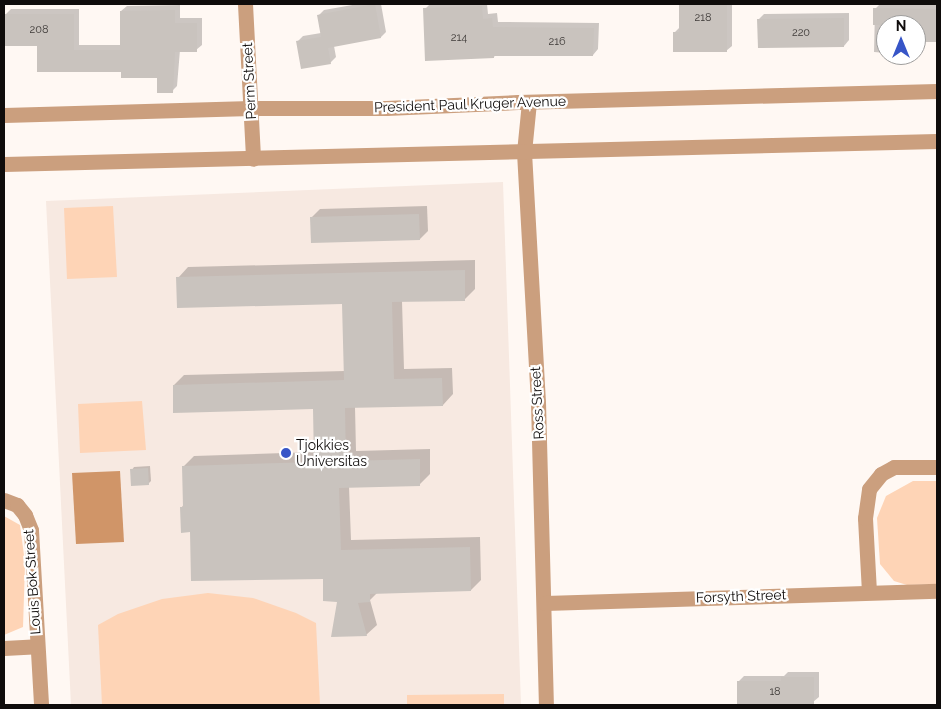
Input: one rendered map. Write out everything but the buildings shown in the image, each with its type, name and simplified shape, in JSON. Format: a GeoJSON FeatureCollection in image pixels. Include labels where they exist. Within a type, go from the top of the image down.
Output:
{"type":"FeatureCollection","features":[{"type":"Feature","properties":{"kind":"street","name":"Perm Street"},"geometry":{"type":"LineString","coordinates":[[245,4],[252,159]]}},
{"type":"Feature","properties":{"kind":"street","name":"President Paul Kruger Avenue"},"geometry":{"type":"LineString","coordinates":[[4,115],[251,108],[386,108],[529,102],[937,91]]}},
{"type":"Feature","properties":{"kind":"street","name":"Ross Street"},"geometry":{"type":"LineString","coordinates":[[529,102],[524,152],[538,402],[545,603],[546,705]]}},
{"type":"Feature","properties":{"kind":"street"},"geometry":{"type":"LineString","coordinates":[[4,164],[937,140]]}},
{"type":"Feature","properties":{"kind":"street"},"geometry":{"type":"LineString","coordinates":[[868,592],[865,518],[868,488],[881,474],[894,467],[937,468]]}},
{"type":"Feature","properties":{"kind":"street","name":"Louis Bok Street"},"geometry":{"type":"LineString","coordinates":[[4,500],[17,505],[25,515],[31,530],[42,705]]}},
{"type":"Feature","properties":{"kind":"street","name":"Forsyth Street"},"geometry":{"type":"LineString","coordinates":[[545,603],[937,591]]}},
{"type":"Feature","properties":{"kind":"street","name":"Louis Bok Street"},"geometry":{"type":"LineString","coordinates":[[4,648],[37,646]]}},
{"type":"Feature","properties":{"kind":"shaded area","name":"Tjokkies Universitas"},"geometry":{"type":"Polygon","coordinates":[[[503,182],[521,705],[71,705],[46,201],[503,182]]]}},
{"type":"Feature","properties":{"kind":"shaded area"},"geometry":{"type":"Polygon","coordinates":[[[113,206],[117,277],[67,279],[64,208],[113,206]]]}},
{"type":"Feature","properties":{"kind":"shaded area"},"geometry":{"type":"Polygon","coordinates":[[[142,401],[146,450],[80,453],[78,404],[142,401]]]}},
{"type":"Feature","properties":{"kind":"shaded area"},"geometry":{"type":"Polygon","coordinates":[[[120,471],[124,542],[76,544],[72,473],[120,471]]]}},
{"type":"Feature","properties":{"kind":"shaded area"},"geometry":{"type":"Polygon","coordinates":[[[913,481],[937,481],[937,584],[907,585],[894,581],[880,564],[877,518],[886,496],[913,481]]]}},
{"type":"Feature","properties":{"kind":"shaded area"},"geometry":{"type":"Polygon","coordinates":[[[4,516],[20,525],[25,563],[23,627],[4,635],[4,516]]]}},
{"type":"Feature","properties":{"kind":"shaded area"},"geometry":{"type":"Polygon","coordinates":[[[208,593],[253,598],[296,613],[316,623],[320,705],[102,705],[98,625],[118,614],[162,599],[208,593]]]}},
{"type":"Feature","properties":{"kind":"shaded area"},"geometry":{"type":"Polygon","coordinates":[[[504,694],[504,705],[407,705],[407,695],[504,694]]]}},
{"type":"Feature","properties":{"kind":"place","name":"Tjokkies Universitas"},"geometry":{"type":"Point","coordinates":[286,453]}}]}
